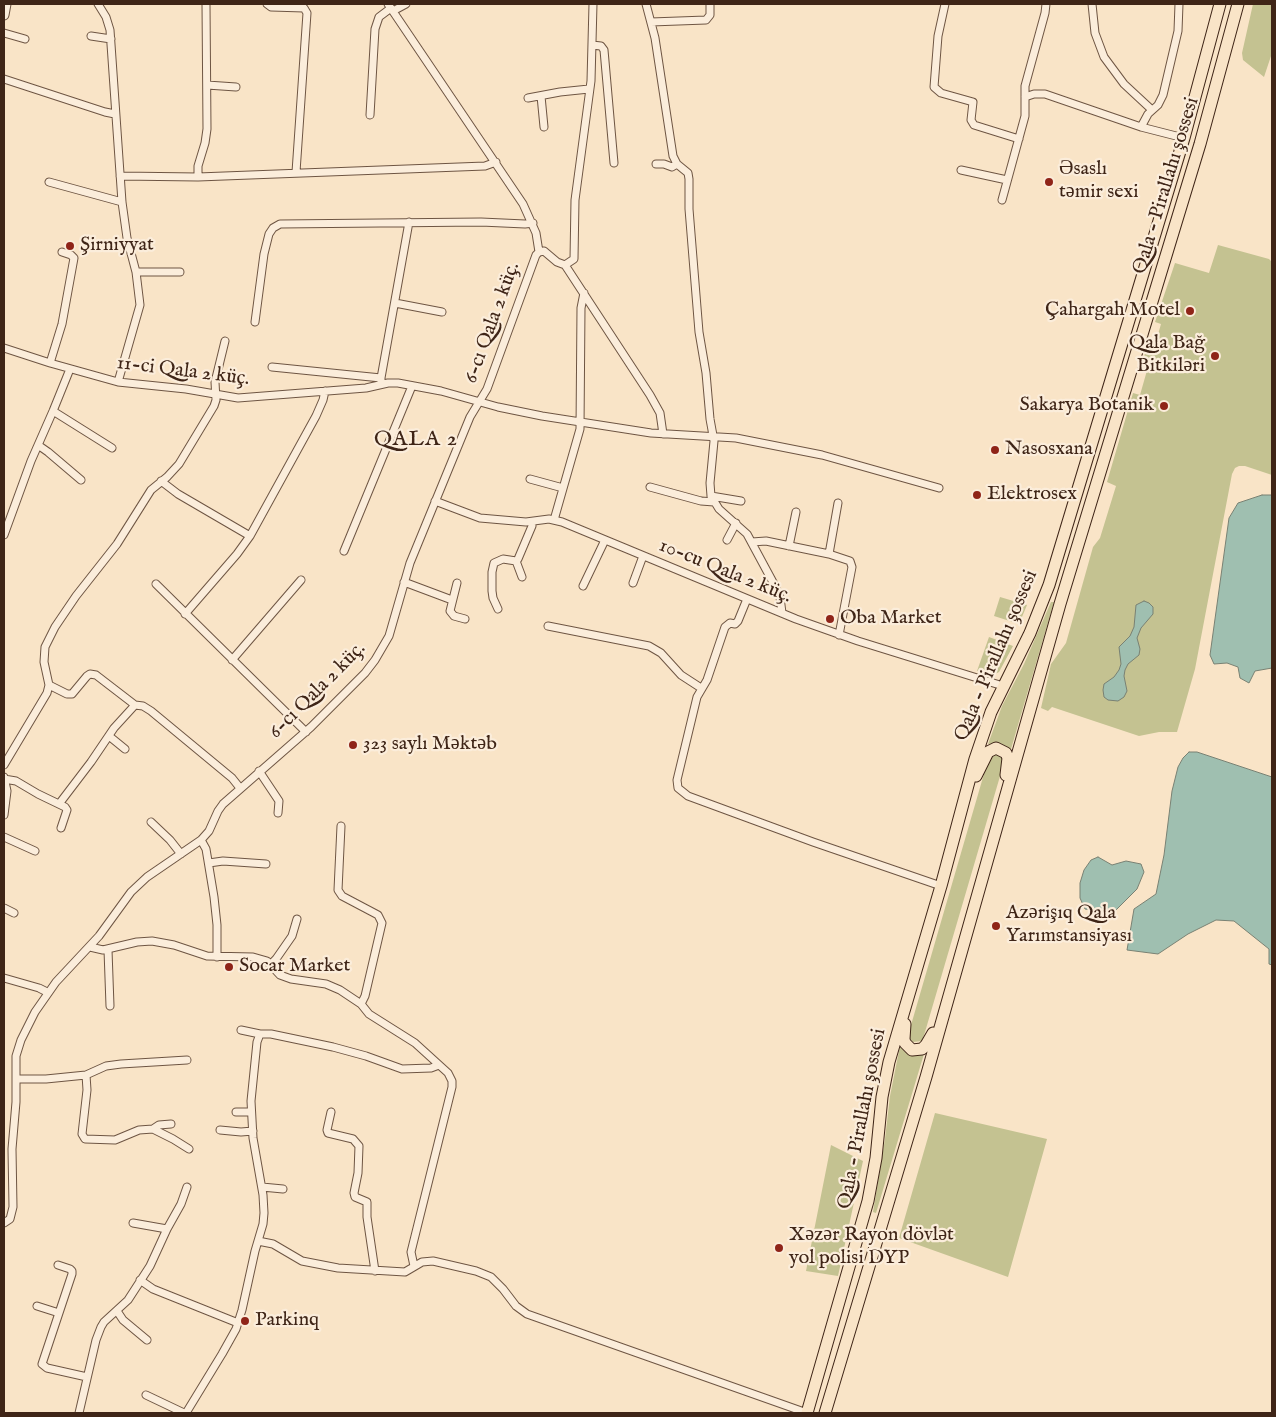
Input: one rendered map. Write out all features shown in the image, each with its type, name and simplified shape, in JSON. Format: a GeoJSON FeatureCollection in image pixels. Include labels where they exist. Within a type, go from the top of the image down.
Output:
{"type":"FeatureCollection","features":[{"type":"Feature","properties":{"kind":"main road","name":"Qala - Pirallahı şossesi"},"geometry":{"type":"LineString","coordinates":[[807,1413],[868,1201],[876,1158],[885,1080],[941,886],[959,814],[985,728],[1003,686],[1030,633],[1049,586],[1184,138],[1220,4]]}},
{"type":"Feature","properties":{"kind":"main road","name":"Qala - Pirallahı şossesi"},"geometry":{"type":"LineString","coordinates":[[825,1413],[948,1000],[1060,604],[1200,144],[1238,4]]}},
{"type":"Feature","properties":{"kind":"main road"},"geometry":{"type":"LineString","coordinates":[[959,814],[988,752],[996,748],[1002,750],[1008,758],[1008,766],[997,828]]}},
{"type":"Feature","properties":{"kind":"main road"},"geometry":{"type":"LineString","coordinates":[[912,983],[903,1032],[905,1043],[912,1050],[922,1049],[926,1045],[948,1000]]}},
{"type":"Feature","properties":{"kind":"street"},"geometry":{"type":"LineString","coordinates":[[4,15],[6,4]]}},
{"type":"Feature","properties":{"kind":"street"},"geometry":{"type":"LineString","coordinates":[[98,4],[108,23],[111,39],[122,202],[127,238],[136,272],[139,293],[139,313],[118,382]]}},
{"type":"Feature","properties":{"kind":"street"},"geometry":{"type":"LineString","coordinates":[[198,177],[198,166],[206,137],[206,4]]}},
{"type":"Feature","properties":{"kind":"street"},"geometry":{"type":"LineString","coordinates":[[267,4],[271,7],[304,8],[307,13],[296,172]]}},
{"type":"Feature","properties":{"kind":"street"},"geometry":{"type":"LineString","coordinates":[[370,115],[375,29],[379,17],[391,8],[406,4]]}},
{"type":"Feature","properties":{"kind":"street"},"geometry":{"type":"LineString","coordinates":[[593,4],[590,89],[575,200],[574,256],[572,262],[565,265],[653,400],[660,413],[662,434]]}},
{"type":"Feature","properties":{"kind":"street"},"geometry":{"type":"LineString","coordinates":[[646,4],[651,22],[673,156],[677,164],[688,173],[689,179],[689,209],[699,332],[713,435],[712,499],[720,509],[743,529],[752,542],[780,597],[782,613]]}},
{"type":"Feature","properties":{"kind":"street"},"geometry":{"type":"LineString","coordinates":[[651,22],[706,20],[710,15],[710,4]]}},
{"type":"Feature","properties":{"kind":"street"},"geometry":{"type":"LineString","coordinates":[[944,4],[938,36],[934,87],[941,93],[974,102],[972,120],[974,125],[1019,139]]}},
{"type":"Feature","properties":{"kind":"street"},"geometry":{"type":"LineString","coordinates":[[1002,200],[1025,116],[1026,81],[1046,4]]}},
{"type":"Feature","properties":{"kind":"street"},"geometry":{"type":"LineString","coordinates":[[1092,4],[1095,33],[1104,57],[1129,90],[1152,110]]}},
{"type":"Feature","properties":{"kind":"street"},"geometry":{"type":"LineString","coordinates":[[1142,127],[1144,120],[1158,105],[1163,95],[1178,31],[1179,4]]}},
{"type":"Feature","properties":{"kind":"street"},"geometry":{"type":"LineString","coordinates":[[391,8],[523,204],[533,223],[539,252]]}},
{"type":"Feature","properties":{"kind":"street"},"geometry":{"type":"LineString","coordinates":[[4,33],[26,39]]}},
{"type":"Feature","properties":{"kind":"street"},"geometry":{"type":"LineString","coordinates":[[91,36],[111,39]]}},
{"type":"Feature","properties":{"kind":"street"},"geometry":{"type":"LineString","coordinates":[[592,45],[601,46],[604,50],[614,164]]}},
{"type":"Feature","properties":{"kind":"street"},"geometry":{"type":"LineString","coordinates":[[4,79],[115,114]]}},
{"type":"Feature","properties":{"kind":"street"},"geometry":{"type":"LineString","coordinates":[[206,85],[236,87]]}},
{"type":"Feature","properties":{"kind":"street"},"geometry":{"type":"LineString","coordinates":[[528,98],[590,89]]}},
{"type":"Feature","properties":{"kind":"street"},"geometry":{"type":"LineString","coordinates":[[1025,97],[1034,94],[1045,94],[1142,127],[1184,138]]}},
{"type":"Feature","properties":{"kind":"street"},"geometry":{"type":"LineString","coordinates":[[541,96],[544,127]]}},
{"type":"Feature","properties":{"kind":"street"},"geometry":{"type":"LineString","coordinates":[[120,176],[198,177],[485,166],[496,162]]}},
{"type":"Feature","properties":{"kind":"street"},"geometry":{"type":"LineString","coordinates":[[656,164],[672,167],[677,164]]}},
{"type":"Feature","properties":{"kind":"street"},"geometry":{"type":"LineString","coordinates":[[961,170],[1007,180]]}},
{"type":"Feature","properties":{"kind":"street"},"geometry":{"type":"LineString","coordinates":[[49,182],[122,202]]}},
{"type":"Feature","properties":{"kind":"street"},"geometry":{"type":"LineString","coordinates":[[255,322],[264,254],[269,234],[276,225],[409,222],[533,223]]}},
{"type":"Feature","properties":{"kind":"street"},"geometry":{"type":"LineString","coordinates":[[272,367],[382,381],[409,222]]}},
{"type":"Feature","properties":{"kind":"street","name":"6-cı Qala 2 küç."},"geometry":{"type":"LineString","coordinates":[[4,1224],[10,1219],[13,1207],[12,1149],[16,1102],[16,1056],[21,1040],[35,1012],[48,992],[90,947],[131,892],[148,876],[201,840],[211,827],[220,807],[306,732],[365,673],[375,660],[389,636],[410,563],[435,501],[472,412],[487,390],[532,262],[539,252],[544,251],[557,262],[565,265]]}},
{"type":"Feature","properties":{"kind":"street"},"geometry":{"type":"LineString","coordinates":[[50,363],[62,324],[74,258],[62,252]]}},
{"type":"Feature","properties":{"kind":"street"},"geometry":{"type":"LineString","coordinates":[[136,272],[180,272]]}},
{"type":"Feature","properties":{"kind":"street"},"geometry":{"type":"LineString","coordinates":[[554,520],[579,437],[581,422],[581,308],[584,293]]}},
{"type":"Feature","properties":{"kind":"street"},"geometry":{"type":"LineString","coordinates":[[395,303],[442,312]]}},
{"type":"Feature","properties":{"kind":"street"},"geometry":{"type":"LineString","coordinates":[[4,765],[46,697],[49,685],[44,662],[45,647],[50,636],[67,608],[117,544],[151,490],[174,471],[187,453],[214,406],[215,382],[225,340]]}},
{"type":"Feature","properties":{"kind":"street","name":"11-ci Qala 2 küç."},"geometry":{"type":"LineString","coordinates":[[4,348],[118,382],[186,389],[229,398],[366,388],[382,381],[441,391],[507,409],[581,422],[662,434],[713,435],[736,438],[822,455],[939,488]]}},
{"type":"Feature","properties":{"kind":"street"},"geometry":{"type":"LineString","coordinates":[[4,534],[70,369]]}},
{"type":"Feature","properties":{"kind":"street"},"geometry":{"type":"LineString","coordinates":[[344,551],[412,386]]}},
{"type":"Feature","properties":{"kind":"street"},"geometry":{"type":"LineString","coordinates":[[185,614],[237,554],[250,536],[316,416],[324,400],[325,391]]}},
{"type":"Feature","properties":{"kind":"street"},"geometry":{"type":"LineString","coordinates":[[54,411],[112,448]]}},
{"type":"Feature","properties":{"kind":"street"},"geometry":{"type":"LineString","coordinates":[[38,445],[81,480]]}},
{"type":"Feature","properties":{"kind":"street"},"geometry":{"type":"LineString","coordinates":[[530,479],[563,488]]}},
{"type":"Feature","properties":{"kind":"street"},"geometry":{"type":"LineString","coordinates":[[161,481],[178,494],[250,536]]}},
{"type":"Feature","properties":{"kind":"street"},"geometry":{"type":"LineString","coordinates":[[650,487],[701,501],[712,499],[741,501]]}},
{"type":"Feature","properties":{"kind":"street","name":"10-cu Qala 2 küç."},"geometry":{"type":"LineString","coordinates":[[435,501],[480,518],[532,522],[554,520],[782,613],[840,634],[1003,686]]}},
{"type":"Feature","properties":{"kind":"street"},"geometry":{"type":"LineString","coordinates":[[829,554],[838,503]]}},
{"type":"Feature","properties":{"kind":"street"},"geometry":{"type":"LineString","coordinates":[[790,546],[796,512]]}},
{"type":"Feature","properties":{"kind":"street"},"geometry":{"type":"LineString","coordinates":[[516,561],[530,532],[532,522]]}},
{"type":"Feature","properties":{"kind":"street"},"geometry":{"type":"LineString","coordinates":[[727,540],[736,522]]}},
{"type":"Feature","properties":{"kind":"street"},"geometry":{"type":"LineString","coordinates":[[584,586],[605,540]]}},
{"type":"Feature","properties":{"kind":"street"},"geometry":{"type":"LineString","coordinates":[[752,542],[766,541],[829,554],[845,559],[852,564],[840,634]]}},
{"type":"Feature","properties":{"kind":"street"},"geometry":{"type":"LineString","coordinates":[[633,583],[643,556]]}},
{"type":"Feature","properties":{"kind":"street"},"geometry":{"type":"LineString","coordinates":[[498,609],[492,591],[494,563],[503,559],[516,561]]}},
{"type":"Feature","properties":{"kind":"street"},"geometry":{"type":"LineString","coordinates":[[516,561],[522,577]]}},
{"type":"Feature","properties":{"kind":"street"},"geometry":{"type":"LineString","coordinates":[[232,660],[301,580]]}},
{"type":"Feature","properties":{"kind":"street"},"geometry":{"type":"LineString","coordinates":[[404,582],[452,600]]}},
{"type":"Feature","properties":{"kind":"street"},"geometry":{"type":"LineString","coordinates":[[457,583],[450,611],[451,614],[464,619]]}},
{"type":"Feature","properties":{"kind":"street"},"geometry":{"type":"LineString","coordinates":[[156,584],[306,732]]}},
{"type":"Feature","properties":{"kind":"street"},"geometry":{"type":"LineString","coordinates":[[747,599],[735,624],[727,624],[725,627],[707,680],[701,688],[695,703],[677,780],[678,788],[688,796],[941,886]]}},
{"type":"Feature","properties":{"kind":"street"},"geometry":{"type":"LineString","coordinates":[[548,626],[649,646],[661,653],[681,675],[701,688]]}},
{"type":"Feature","properties":{"kind":"street"},"geometry":{"type":"LineString","coordinates":[[49,685],[67,694],[72,694],[87,676],[96,675],[135,705],[142,706],[151,711],[232,778],[240,788]]}},
{"type":"Feature","properties":{"kind":"street"},"geometry":{"type":"LineString","coordinates":[[59,804],[109,736],[135,705]]}},
{"type":"Feature","properties":{"kind":"street"},"geometry":{"type":"LineString","coordinates":[[109,736],[125,749]]}},
{"type":"Feature","properties":{"kind":"street"},"geometry":{"type":"LineString","coordinates":[[259,771],[279,801],[278,813]]}},
{"type":"Feature","properties":{"kind":"street"},"geometry":{"type":"LineString","coordinates":[[4,815],[7,794],[4,778],[16,780],[38,794],[66,807],[67,810],[61,828]]}},
{"type":"Feature","properties":{"kind":"street"},"geometry":{"type":"LineString","coordinates":[[151,822],[170,840],[181,854]]}},
{"type":"Feature","properties":{"kind":"street"},"geometry":{"type":"LineString","coordinates":[[341,826],[338,890],[342,896],[378,915],[382,923],[365,996],[361,1004]]}},
{"type":"Feature","properties":{"kind":"street"},"geometry":{"type":"LineString","coordinates":[[4,837],[35,851]]}},
{"type":"Feature","properties":{"kind":"street"},"geometry":{"type":"LineString","coordinates":[[201,840],[206,849],[209,863],[217,925],[218,957]]}},
{"type":"Feature","properties":{"kind":"street"},"geometry":{"type":"LineString","coordinates":[[209,863],[223,861],[266,864]]}},
{"type":"Feature","properties":{"kind":"street"},"geometry":{"type":"LineString","coordinates":[[4,908],[14,913]]}},
{"type":"Feature","properties":{"kind":"street"},"geometry":{"type":"LineString","coordinates":[[271,964],[292,936],[297,919]]}},
{"type":"Feature","properties":{"kind":"street"},"geometry":{"type":"LineString","coordinates":[[90,947],[108,950],[137,942],[152,941],[181,947],[202,955],[253,957],[267,961],[280,975],[291,979],[329,985],[340,990],[361,1004],[369,1014],[415,1043],[439,1065],[450,1076],[453,1084],[411,1252],[414,1266]]}},
{"type":"Feature","properties":{"kind":"street"},"geometry":{"type":"LineString","coordinates":[[108,950],[110,1006]]}},
{"type":"Feature","properties":{"kind":"street"},"geometry":{"type":"LineString","coordinates":[[4,978],[48,992]]}},
{"type":"Feature","properties":{"kind":"street"},"geometry":{"type":"LineString","coordinates":[[241,1030],[271,1034],[333,1047],[402,1069],[431,1068],[439,1065]]}},
{"type":"Feature","properties":{"kind":"street"},"geometry":{"type":"LineString","coordinates":[[146,1395],[185,1413],[222,1354],[238,1324],[264,1213],[251,1112],[260,1034]]}},
{"type":"Feature","properties":{"kind":"street"},"geometry":{"type":"LineString","coordinates":[[16,1080],[86,1075],[114,1064],[187,1060]]}},
{"type":"Feature","properties":{"kind":"street"},"geometry":{"type":"LineString","coordinates":[[86,1075],[87,1090],[82,1134],[85,1139],[115,1140],[140,1130],[171,1124]]}},
{"type":"Feature","properties":{"kind":"street"},"geometry":{"type":"LineString","coordinates":[[236,1112],[251,1112]]}},
{"type":"Feature","properties":{"kind":"street"},"geometry":{"type":"LineString","coordinates":[[331,1112],[328,1133],[354,1139],[359,1146],[358,1173],[354,1193],[356,1197],[367,1202],[367,1217],[375,1270]]}},
{"type":"Feature","properties":{"kind":"street"},"geometry":{"type":"LineString","coordinates":[[153,1129],[189,1149]]}},
{"type":"Feature","properties":{"kind":"street"},"geometry":{"type":"LineString","coordinates":[[220,1130],[253,1131]]}},
{"type":"Feature","properties":{"kind":"street"},"geometry":{"type":"LineString","coordinates":[[79,1413],[101,1327],[128,1300],[155,1258],[188,1187]]}},
{"type":"Feature","properties":{"kind":"street"},"geometry":{"type":"LineString","coordinates":[[262,1187],[283,1189]]}},
{"type":"Feature","properties":{"kind":"street"},"geometry":{"type":"LineString","coordinates":[[133,1222],[167,1229]]}},
{"type":"Feature","properties":{"kind":"street"},"geometry":{"type":"LineString","coordinates":[[258,1241],[273,1244],[296,1258],[309,1263],[338,1268],[405,1272],[422,1262],[433,1261],[484,1274],[497,1282],[516,1306],[527,1314],[807,1413]]}},
{"type":"Feature","properties":{"kind":"street"},"geometry":{"type":"LineString","coordinates":[[58,1265],[72,1272],[42,1364],[47,1368],[87,1377]]}},
{"type":"Feature","properties":{"kind":"street"},"geometry":{"type":"LineString","coordinates":[[140,1280],[153,1289],[238,1324]]}},
{"type":"Feature","properties":{"kind":"street"},"geometry":{"type":"LineString","coordinates":[[37,1306],[59,1313]]}},
{"type":"Feature","properties":{"kind":"street"},"geometry":{"type":"LineString","coordinates":[[117,1311],[124,1320],[147,1340]]}},
{"type":"Feature","properties":{"kind":"shaded area"},"geometry":{"type":"Polygon","coordinates":[[[1253,4],[1272,4],[1272,53],[1264,77],[1243,60],[1242,53],[1253,4]]]}},
{"type":"Feature","properties":{"kind":"shaded area"},"geometry":{"type":"Polygon","coordinates":[[[1218,245],[1269,259],[1272,262],[1272,475],[1245,466],[1235,468],[1232,474],[1195,669],[1177,732],[1159,732],[1139,736],[1052,707],[1048,711],[1041,708],[1051,664],[1066,643],[1093,547],[1100,538],[1116,486],[1107,482],[1133,393],[1140,395],[1148,367],[1142,364],[1146,350],[1153,352],[1161,324],[1155,322],[1175,263],[1209,273],[1218,245]]]}},
{"type":"Feature","properties":{"kind":"shaded area"},"geometry":{"type":"Polygon","coordinates":[[[1262,495],[1272,495],[1272,668],[1255,671],[1249,683],[1240,678],[1238,667],[1227,663],[1214,664],[1210,655],[1229,518],[1238,503],[1262,495]]]}},
{"type":"Feature","properties":{"kind":"shaded area"},"geometry":{"type":"Polygon","coordinates":[[[1000,597],[1027,605],[1019,624],[994,616],[1000,597]]]}},
{"type":"Feature","properties":{"kind":"shaded area"},"geometry":{"type":"Polygon","coordinates":[[[1144,601],[1153,607],[1153,614],[1141,628],[1137,638],[1140,649],[1139,655],[1128,664],[1125,670],[1124,676],[1127,691],[1124,697],[1118,701],[1108,700],[1104,697],[1104,684],[1114,677],[1119,670],[1121,664],[1119,647],[1130,636],[1134,627],[1136,605],[1144,601]]]}},
{"type":"Feature","properties":{"kind":"shaded area"},"geometry":{"type":"Polygon","coordinates":[[[1051,602],[1054,602],[1011,749],[1000,743],[988,744],[1002,706],[1024,664],[1051,602]]]}},
{"type":"Feature","properties":{"kind":"shaded area"},"geometry":{"type":"Polygon","coordinates":[[[989,637],[1013,646],[999,672],[993,675],[977,671],[989,637]]]}},
{"type":"Feature","properties":{"kind":"shaded area"},"geometry":{"type":"Polygon","coordinates":[[[1189,752],[1197,752],[1272,777],[1272,965],[1269,964],[1269,949],[1234,921],[1216,920],[1188,934],[1158,954],[1127,950],[1134,909],[1156,894],[1164,855],[1172,791],[1178,767],[1189,752]]]}},
{"type":"Feature","properties":{"kind":"shaded area"},"geometry":{"type":"Polygon","coordinates":[[[994,754],[1002,756],[1004,760],[1003,766],[925,1032],[922,1041],[913,1042],[908,1037],[909,1032],[988,760],[994,754]]]}},
{"type":"Feature","properties":{"kind":"shaded area"},"geometry":{"type":"Polygon","coordinates":[[[1098,857],[1112,865],[1126,861],[1141,864],[1144,872],[1137,889],[1113,913],[1085,909],[1080,898],[1080,883],[1084,870],[1091,860],[1098,857]]]}},
{"type":"Feature","properties":{"kind":"shaded area"},"geometry":{"type":"Polygon","coordinates":[[[900,1046],[910,1055],[918,1056],[924,1054],[876,1213],[873,1212],[890,1096],[900,1046]]]}},
{"type":"Feature","properties":{"kind":"shaded area"},"geometry":{"type":"Polygon","coordinates":[[[935,1113],[1047,1139],[1008,1277],[899,1238],[935,1113]]]}},
{"type":"Feature","properties":{"kind":"shaded area"},"geometry":{"type":"Polygon","coordinates":[[[831,1145],[863,1161],[838,1276],[806,1271],[831,1145]]]}},
{"type":"Feature","properties":{"kind":"place","name":"Əsaslı təmir sexi"},"geometry":{"type":"Point","coordinates":[1049,182]}},
{"type":"Feature","properties":{"kind":"place","name":"Şirniyyat"},"geometry":{"type":"Point","coordinates":[70,246]}},
{"type":"Feature","properties":{"kind":"place","name":"Çahargah Motel"},"geometry":{"type":"Point","coordinates":[1190,311]}},
{"type":"Feature","properties":{"kind":"place","name":"Qala Bağ Bitkiləri"},"geometry":{"type":"Point","coordinates":[1215,356]}},
{"type":"Feature","properties":{"kind":"place","name":"Sakarya Botanik"},"geometry":{"type":"Point","coordinates":[1164,406]}},
{"type":"Feature","properties":{"kind":"place","name":"Nasosxana"},"geometry":{"type":"Point","coordinates":[995,450]}},
{"type":"Feature","properties":{"kind":"place","name":"Elektrosex"},"geometry":{"type":"Point","coordinates":[977,495]}},
{"type":"Feature","properties":{"kind":"place","name":"Oba Market"},"geometry":{"type":"Point","coordinates":[830,619]}},
{"type":"Feature","properties":{"kind":"place","name":"323 saylı Məktəb"},"geometry":{"type":"Point","coordinates":[353,745]}},
{"type":"Feature","properties":{"kind":"place","name":"Azərişıq Qala Yarımstansiyası"},"geometry":{"type":"Point","coordinates":[996,926]}},
{"type":"Feature","properties":{"kind":"place","name":"Socar Market"},"geometry":{"type":"Point","coordinates":[229,967]}},
{"type":"Feature","properties":{"kind":"place","name":"Xəzər Rayon dövlət yol polisi DYP"},"geometry":{"type":"Point","coordinates":[779,1248]}},
{"type":"Feature","properties":{"kind":"place","name":"Parkinq"},"geometry":{"type":"Point","coordinates":[245,1321]}},
{"type":"Feature","properties":{"kind":"district","name":"QALA 2"},"geometry":{"type":"Point","coordinates":[416,440]}}]}
